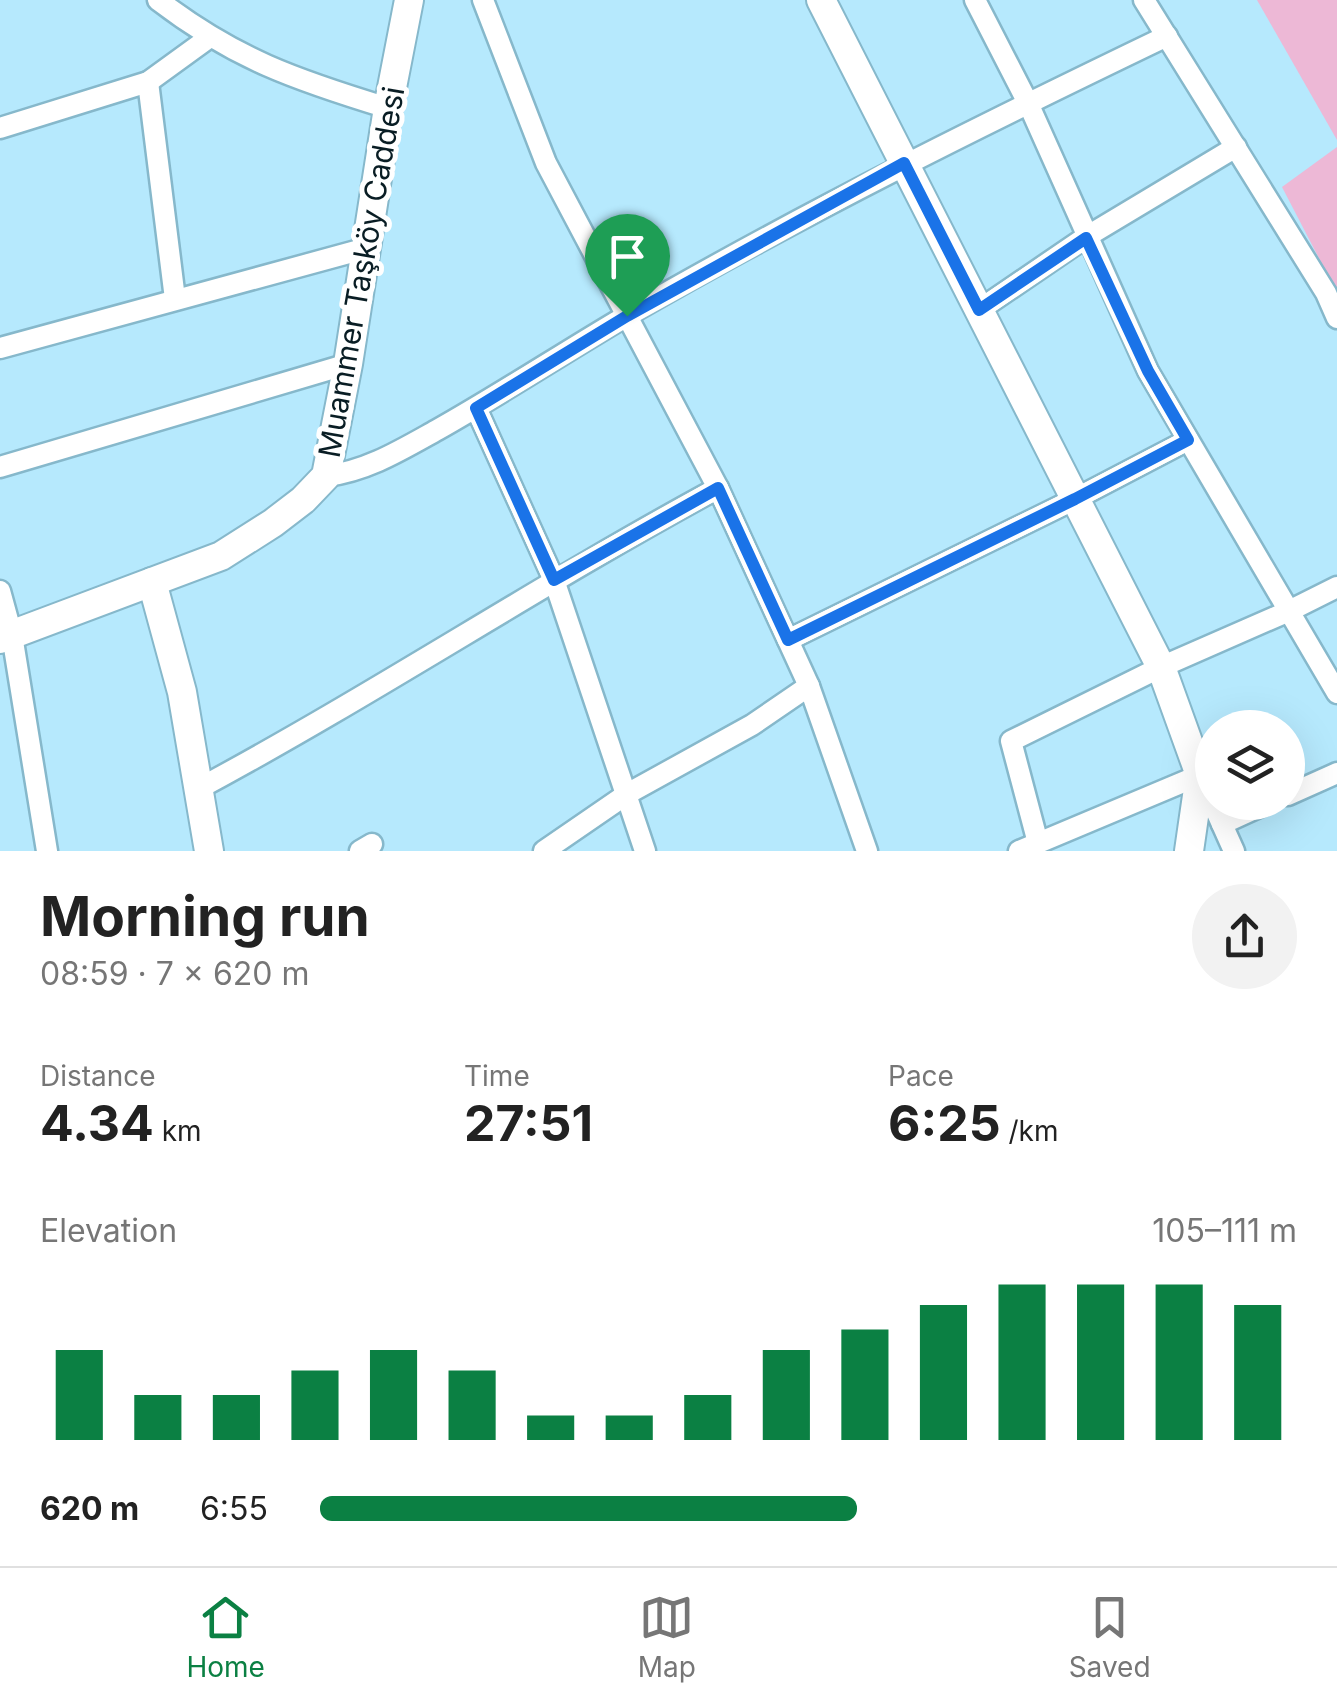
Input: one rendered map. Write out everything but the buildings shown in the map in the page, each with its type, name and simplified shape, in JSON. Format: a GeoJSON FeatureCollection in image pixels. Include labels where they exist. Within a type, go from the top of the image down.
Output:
{"type":"FeatureCollection","features":[{"type":"Feature","properties":{"kind":"street"},"geometry":{"type":"LineString","coordinates":[[158,0],[210,37],[258,64],[388,108]]}},
{"type":"Feature","properties":{"kind":"street","name":"Muammer Taşköy Caddesi"},"geometry":{"type":"LineString","coordinates":[[6,637],[220,556],[273,523],[326,476],[408,0]]}},
{"type":"Feature","properties":{"kind":"street"},"geometry":{"type":"LineString","coordinates":[[483,0],[546,163],[718,488],[810,686],[867,851]]}},
{"type":"Feature","properties":{"kind":"street"},"geometry":{"type":"LineString","coordinates":[[821,0],[1161,667],[1195,761]]}},
{"type":"Feature","properties":{"kind":"street"},"geometry":{"type":"LineString","coordinates":[[976,0],[1028,103],[1148,371],[1337,693]]}},
{"type":"Feature","properties":{"kind":"street"},"geometry":{"type":"LineString","coordinates":[[1144,0],[1326,294],[1337,318]]}},
{"type":"Feature","properties":{"kind":"street"},"geometry":{"type":"LineString","coordinates":[[326,476],[352,473],[386,458],[627,316],[904,163],[1167,36]]}},
{"type":"Feature","properties":{"kind":"street"},"geometry":{"type":"LineString","coordinates":[[0,128],[148,82],[210,37]]}},
{"type":"Feature","properties":{"kind":"street"},"geometry":{"type":"LineString","coordinates":[[148,82],[174,299]]}},
{"type":"Feature","properties":{"kind":"street"},"geometry":{"type":"LineString","coordinates":[[979,310],[1086,238],[1236,147]]}},
{"type":"Feature","properties":{"kind":"street"},"geometry":{"type":"LineString","coordinates":[[0,348],[367,248]]}},
{"type":"Feature","properties":{"kind":"street"},"geometry":{"type":"LineString","coordinates":[[0,467],[348,364]]}},
{"type":"Feature","properties":{"kind":"street"},"geometry":{"type":"LineString","coordinates":[[476,408],[554,580],[645,851]]}},
{"type":"Feature","properties":{"kind":"street"},"geometry":{"type":"LineString","coordinates":[[788,640],[1188,440]]}},
{"type":"Feature","properties":{"kind":"street"},"geometry":{"type":"LineString","coordinates":[[198,789],[308,730],[554,580],[718,488]]}},
{"type":"Feature","properties":{"kind":"street"},"geometry":{"type":"LineString","coordinates":[[152,582],[182,692],[208,851]]}},
{"type":"Feature","properties":{"kind":"street"},"geometry":{"type":"LineString","coordinates":[[1195,777],[1028,847],[1011,741],[1337,586]]}},
{"type":"Feature","properties":{"kind":"street"},"geometry":{"type":"LineString","coordinates":[[0,590],[46,851]]}},
{"type":"Feature","properties":{"kind":"street"},"geometry":{"type":"LineString","coordinates":[[544,851],[628,794],[752,725],[810,686]]}},
{"type":"Feature","properties":{"kind":"street"},"geometry":{"type":"LineString","coordinates":[[1305,787],[1337,773]]}},
{"type":"Feature","properties":{"kind":"street"},"geometry":{"type":"LineString","coordinates":[[1189,851],[1195,810]]}},
{"type":"Feature","properties":{"kind":"street"},"geometry":{"type":"LineString","coordinates":[[1220,820],[1234,851]]}},
{"type":"Feature","properties":{"kind":"street"},"geometry":{"type":"LineString","coordinates":[[1222,824],[1231,820]]}},
{"type":"Feature","properties":{"kind":"shaded area"},"geometry":{"type":"Polygon","coordinates":[[[1257,0],[1337,0],[1337,140],[1257,0]]]}},
{"type":"Feature","properties":{"kind":"shaded area"},"geometry":{"type":"Polygon","coordinates":[[[1337,147],[1337,293],[1282,187],[1337,147]]]}},
{"type":"Feature","properties":{"kind":"route"},"geometry":{"type":"LineString","coordinates":[[904,163],[979,310],[1086,238],[1148,371],[1188,440],[788,640],[718,488],[554,580],[476,408],[627,316],[904,163]]}}]}
